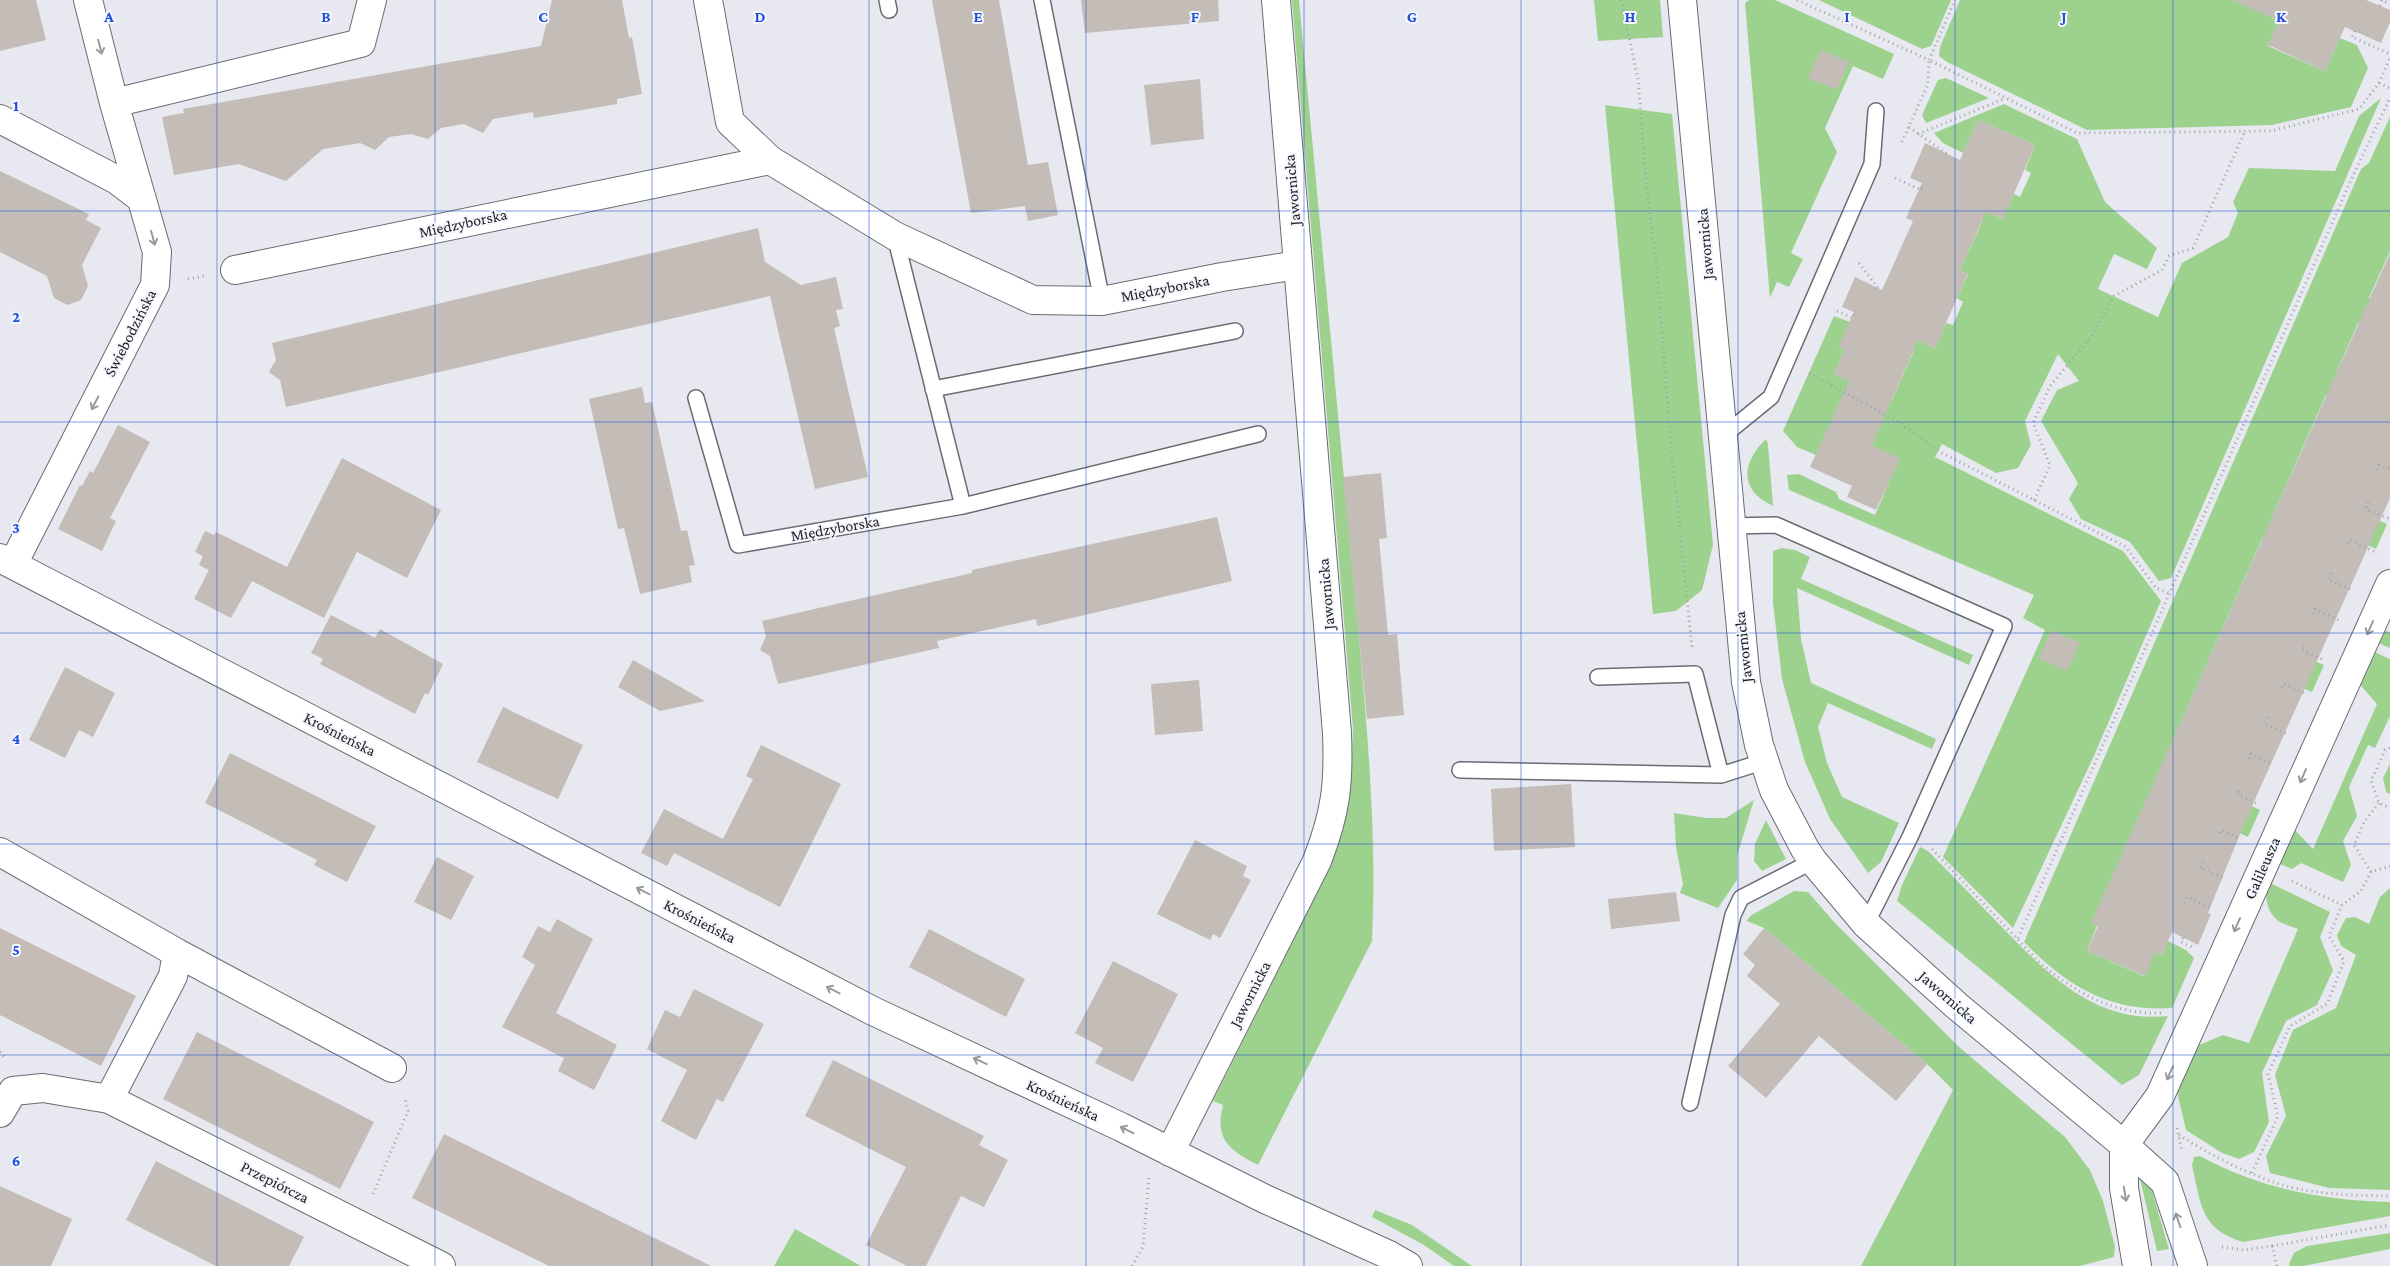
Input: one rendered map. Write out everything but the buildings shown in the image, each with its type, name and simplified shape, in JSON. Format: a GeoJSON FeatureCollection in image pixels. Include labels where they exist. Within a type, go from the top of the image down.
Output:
{"type":"FeatureCollection","features":[{"type":"Feature","properties":{"kind":"street","name":"Świebodzińska"},"geometry":{"type":"LineString","coordinates":[[6,561],[155,286],[157,252],[114,103],[88,0]]}},
{"type":"Feature","properties":{"kind":"street"},"geometry":{"type":"LineString","coordinates":[[114,103],[361,43],[372,0]]}},
{"type":"Feature","properties":{"kind":"street","name":"Międzyborska"},"geometry":{"type":"LineString","coordinates":[[708,0],[730,122],[770,160],[895,236],[1033,300],[1102,301],[1222,277],[1298,265]]}},
{"type":"Feature","properties":{"kind":"street","name":"Jawornicka"},"geometry":{"type":"LineString","coordinates":[[1160,1160],[1317,861],[1326,838],[1337,794],[1337,733],[1276,0]]}},
{"type":"Feature","properties":{"kind":"street","name":"Jawornicka"},"geometry":{"type":"LineString","coordinates":[[1682,0],[1746,682],[1774,790],[1813,861],[1866,924],[1957,1006],[2124,1145],[2164,1182],[2191,1260]]}},
{"type":"Feature","properties":{"kind":"street"},"geometry":{"type":"LineString","coordinates":[[0,119],[117,180],[142,199]]}},
{"type":"Feature","properties":{"kind":"street","name":"Międzyborska"},"geometry":{"type":"LineString","coordinates":[[235,270],[770,160]]}},
{"type":"Feature","properties":{"kind":"street","name":"Krośnieńska"},"geometry":{"type":"LineString","coordinates":[[6,561],[1160,1160],[1265,1198],[1390,1255],[1408,1266]]}},
{"type":"Feature","properties":{"kind":"street","name":"Galileusza"},"geometry":{"type":"LineString","coordinates":[[2124,1145],[2160,1096],[2390,584]]}},
{"type":"Feature","properties":{"kind":"street"},"geometry":{"type":"LineString","coordinates":[[0,852],[177,954],[392,1068]]}},
{"type":"Feature","properties":{"kind":"street"},"geometry":{"type":"LineString","coordinates":[[109,1099],[173,976],[177,954]]}},
{"type":"Feature","properties":{"kind":"street","name":"Przepiórcza"},"geometry":{"type":"LineString","coordinates":[[0,1113],[13,1091],[43,1088],[109,1099],[441,1266]]}},
{"type":"Feature","properties":{"kind":"street"},"geometry":{"type":"LineString","coordinates":[[2124,1145],[2124,1188],[2137,1266]]}},
{"type":"Feature","properties":{"kind":"lane"},"geometry":{"type":"LineString","coordinates":[[1042,0],[1102,301]]}},
{"type":"Feature","properties":{"kind":"lane"},"geometry":{"type":"LineString","coordinates":[[1723,436],[1771,397],[1872,164],[1876,111]]}},
{"type":"Feature","properties":{"kind":"lane"},"geometry":{"type":"LineString","coordinates":[[895,236],[963,506],[1258,434]]}},
{"type":"Feature","properties":{"kind":"lane"},"geometry":{"type":"LineString","coordinates":[[934,388],[1235,331]]}},
{"type":"Feature","properties":{"kind":"lane","name":"Międzyborska"},"geometry":{"type":"LineString","coordinates":[[696,398],[738,545],[963,506]]}},
{"type":"Feature","properties":{"kind":"lane"},"geometry":{"type":"LineString","coordinates":[[1731,526],[1776,525],[2004,626],[1910,837],[1866,924]]}},
{"type":"Feature","properties":{"kind":"lane"},"geometry":{"type":"LineString","coordinates":[[1598,677],[1695,674],[1721,775]]}},
{"type":"Feature","properties":{"kind":"lane"},"geometry":{"type":"LineString","coordinates":[[1460,770],[1721,775],[1765,761]]}},
{"type":"Feature","properties":{"kind":"lane"},"geometry":{"type":"LineString","coordinates":[[1690,1103],[1733,915],[1741,898],[1813,861]]}},
{"type":"Feature","properties":{"kind":"path"},"geometry":{"type":"LineString","coordinates":[[1621,0],[1638,80],[1646,181],[1664,350],[1670,434],[1695,674]]}},
{"type":"Feature","properties":{"kind":"path"},"geometry":{"type":"LineString","coordinates":[[1797,0],[1929,60],[2077,132],[2271,130],[2359,108],[2379,83],[2390,56],[2352,37],[2355,31]]}},
{"type":"Feature","properties":{"kind":"path"},"geometry":{"type":"LineString","coordinates":[[1929,60],[1955,0]]}},
{"type":"Feature","properties":{"kind":"path"},"geometry":{"type":"LineString","coordinates":[[2380,6],[2382,0],[2390,4]]}},
{"type":"Feature","properties":{"kind":"path"},"geometry":{"type":"LineString","coordinates":[[2379,83],[2390,88]]}},
{"type":"Feature","properties":{"kind":"path"},"geometry":{"type":"LineString","coordinates":[[1918,134],[2006,98]]}},
{"type":"Feature","properties":{"kind":"path"},"geometry":{"type":"LineString","coordinates":[[2018,938],[2355,170],[2390,98]]}},
{"type":"Feature","properties":{"kind":"path"},"geometry":{"type":"LineString","coordinates":[[1909,127],[1947,154]]}},
{"type":"Feature","properties":{"kind":"path"},"geometry":{"type":"LineString","coordinates":[[2034,500],[2050,465],[2033,423],[2050,386],[2090,338],[2114,296],[2162,270],[2169,256],[2193,248],[2245,131]]}},
{"type":"Feature","properties":{"kind":"path"},"geometry":{"type":"LineString","coordinates":[[1888,175],[1921,190],[1923,184]]}},
{"type":"Feature","properties":{"kind":"path"},"geometry":{"type":"LineString","coordinates":[[1858,261],[1878,288]]}},
{"type":"Feature","properties":{"kind":"path"},"geometry":{"type":"LineString","coordinates":[[155,286],[235,270]]}},
{"type":"Feature","properties":{"kind":"path"},"geometry":{"type":"LineString","coordinates":[[1829,307],[1853,318],[1855,312]]}},
{"type":"Feature","properties":{"kind":"path"},"geometry":{"type":"LineString","coordinates":[[1802,369],[1898,422],[1942,453],[2126,547],[2156,588],[2169,593]]}},
{"type":"Feature","properties":{"kind":"path"},"geometry":{"type":"LineString","coordinates":[[2377,470],[2379,464],[2390,469]]}},
{"type":"Feature","properties":{"kind":"path"},"geometry":{"type":"LineString","coordinates":[[2368,502],[2366,507],[2368,510],[2390,519]]}},
{"type":"Feature","properties":{"kind":"path"},"geometry":{"type":"LineString","coordinates":[[2348,544],[2350,540],[2382,556]]}},
{"type":"Feature","properties":{"kind":"path"},"geometry":{"type":"LineString","coordinates":[[2331,573],[2328,579],[2355,592]]}},
{"type":"Feature","properties":{"kind":"path"},"geometry":{"type":"LineString","coordinates":[[2313,614],[2315,609],[2342,621]]}},
{"type":"Feature","properties":{"kind":"path"},"geometry":{"type":"LineString","coordinates":[[2304,646],[2302,650],[2326,661]]}},
{"type":"Feature","properties":{"kind":"path"},"geometry":{"type":"LineString","coordinates":[[2282,688],[2284,684],[2310,696]]}},
{"type":"Feature","properties":{"kind":"path"},"geometry":{"type":"LineString","coordinates":[[2267,718],[2264,724],[2294,737]]}},
{"type":"Feature","properties":{"kind":"path"},"geometry":{"type":"LineString","coordinates":[[2390,748],[2385,750],[2371,781],[2379,803],[2390,808]]}},
{"type":"Feature","properties":{"kind":"path"},"geometry":{"type":"LineString","coordinates":[[2248,759],[2250,754],[2280,767]]}},
{"type":"Feature","properties":{"kind":"path"},"geometry":{"type":"LineString","coordinates":[[2238,790],[2236,794],[2262,806]]}},
{"type":"Feature","properties":{"kind":"path"},"geometry":{"type":"LineString","coordinates":[[2370,872],[2354,846],[2364,822],[2379,803]]}},
{"type":"Feature","properties":{"kind":"path"},"geometry":{"type":"LineString","coordinates":[[2220,833],[2221,830],[2246,841]]}},
{"type":"Feature","properties":{"kind":"path"},"geometry":{"type":"LineString","coordinates":[[1910,837],[1931,848],[2039,962],[2055,976],[2092,998],[2124,1010],[2140,1013],[2163,1013]]}},
{"type":"Feature","properties":{"kind":"path"},"geometry":{"type":"LineString","coordinates":[[2203,862],[2200,868],[2230,881]]}},
{"type":"Feature","properties":{"kind":"path"},"geometry":{"type":"LineString","coordinates":[[2252,1173],[2278,1116],[2268,1074],[2290,1026],[2328,1004],[2344,961],[2329,936],[2342,905],[2361,891],[2370,872],[2390,866]]}},
{"type":"Feature","properties":{"kind":"path"},"geometry":{"type":"LineString","coordinates":[[2262,867],[2342,905]]}},
{"type":"Feature","properties":{"kind":"path"},"geometry":{"type":"LineString","coordinates":[[2184,903],[2187,897],[2217,910]]}},
{"type":"Feature","properties":{"kind":"path"},"geometry":{"type":"LineString","coordinates":[[361,1225],[408,1111],[404,1092]]}},
{"type":"Feature","properties":{"kind":"path"},"geometry":{"type":"LineString","coordinates":[[2179,1135],[2228,1162],[2287,1186],[2332,1193],[2390,1196]]}},
{"type":"Feature","properties":{"kind":"path"},"geometry":{"type":"LineString","coordinates":[[1132,1266],[1142,1247],[1160,1160]]}},
{"type":"Feature","properties":{"kind":"path"},"geometry":{"type":"LineString","coordinates":[[2191,1260],[2217,1246],[2243,1250],[2390,1225]]}},
{"type":"Feature","properties":{"kind":"path"},"geometry":{"type":"LineString","coordinates":[[2272,1246],[2277,1266]]}},
{"type":"Feature","properties":{"kind":"green space"},"geometry":{"type":"Polygon","coordinates":[[[1292,0],[1299,0],[1366,713],[1373,865],[1372,941],[1258,1165],[1232,1149],[1227,1142],[1221,1127],[1223,1105],[1213,1101],[1328,871],[1344,823],[1351,779],[1353,729],[1292,0]]]}},
{"type":"Feature","properties":{"kind":"green space"},"geometry":{"type":"Polygon","coordinates":[[[1594,0],[1660,0],[1663,37],[1598,41],[1594,0]]]}},
{"type":"Feature","properties":{"kind":"green space"},"geometry":{"type":"Polygon","coordinates":[[[1749,0],[1775,0],[1894,54],[1883,79],[1853,66],[1825,128],[1837,152],[1791,253],[1803,259],[1789,287],[1777,282],[1770,298],[1745,3],[1749,0]]]}},
{"type":"Feature","properties":{"kind":"green space"},"geometry":{"type":"Polygon","coordinates":[[[1819,0],[1951,0],[1931,46],[1922,49],[1819,0]]]}},
{"type":"Feature","properties":{"kind":"green space"},"geometry":{"type":"Polygon","coordinates":[[[1960,0],[2280,0],[2272,18],[2279,21],[2268,46],[2325,71],[2340,38],[2357,45],[2368,68],[2351,107],[2272,125],[2087,130],[1947,62],[1939,56],[1940,47],[1960,0]]]}},
{"type":"Feature","properties":{"kind":"green space"},"geometry":{"type":"Polygon","coordinates":[[[1946,78],[1989,98],[1926,123],[1922,115],[1938,80],[1946,78]]]}},
{"type":"Feature","properties":{"kind":"green space"},"geometry":{"type":"Polygon","coordinates":[[[2381,98],[2171,578],[2159,581],[2130,542],[2081,519],[2069,499],[2078,483],[2041,421],[2057,390],[2079,381],[2058,354],[2025,421],[2031,445],[2018,468],[1996,473],[1942,444],[1935,457],[2123,551],[2161,601],[2093,758],[2013,928],[1943,857],[2045,630],[2023,618],[2034,595],[1789,490],[1787,475],[1799,474],[1836,492],[1839,499],[1875,515],[1899,459],[1816,455],[1797,447],[1783,431],[1834,316],[1850,322],[1839,347],[1845,349],[1834,374],[1892,400],[1914,350],[1911,337],[1935,348],[1946,323],[1953,325],[1963,302],[1957,298],[1968,274],[1960,270],[1982,222],[1979,208],[2002,219],[2014,194],[2020,197],[2031,173],[2025,170],[2035,145],[1978,120],[1963,153],[1943,143],[1934,133],[2004,104],[2077,139],[2105,202],[2157,248],[2147,269],[2114,254],[2098,289],[2158,317],[2182,263],[2228,237],[2238,213],[2233,202],[2249,168],[2335,171],[2359,116],[2381,98]]]}},
{"type":"Feature","properties":{"kind":"green space"},"geometry":{"type":"Polygon","coordinates":[[[1605,105],[1672,114],[1713,545],[1702,590],[1676,611],[1653,614],[1605,105]]]}},
{"type":"Feature","properties":{"kind":"green space"},"geometry":{"type":"Polygon","coordinates":[[[2390,117],[2390,251],[2369,298],[2376,301],[2365,325],[2358,323],[2337,371],[2343,374],[2333,397],[2326,395],[2273,515],[2279,518],[2269,541],[2262,539],[2145,803],[2087,951],[2144,976],[2155,952],[2162,955],[2168,941],[2186,950],[2194,958],[2172,1008],[2128,1006],[2090,993],[2073,983],[2040,958],[2024,942],[2361,169],[2369,163],[2390,117]]]}},
{"type":"Feature","properties":{"kind":"green space"},"geometry":{"type":"Polygon","coordinates":[[[1766,439],[1773,506],[1754,492],[1749,484],[1747,475],[1752,457],[1766,439]]]}},
{"type":"Feature","properties":{"kind":"green space"},"geometry":{"type":"Polygon","coordinates":[[[2361,513],[2387,524],[2376,549],[2340,532],[2361,513]]]}},
{"type":"Feature","properties":{"kind":"green space"},"geometry":{"type":"Polygon","coordinates":[[[1782,548],[1795,550],[1810,557],[1801,579],[1973,655],[1969,665],[1797,588],[1801,639],[1811,683],[1936,739],[1932,749],[1828,703],[1818,727],[1827,763],[1842,797],[1899,823],[1881,862],[1868,873],[1830,819],[1805,762],[1782,679],[1773,603],[1773,551],[1782,548]]]}},
{"type":"Feature","properties":{"kind":"green space"},"geometry":{"type":"Polygon","coordinates":[[[2382,632],[2390,632],[2390,648],[2374,641],[2382,632]]]}},
{"type":"Feature","properties":{"kind":"green space"},"geometry":{"type":"Polygon","coordinates":[[[2285,648],[2324,665],[2312,692],[2272,675],[2285,648]]]}},
{"type":"Feature","properties":{"kind":"green space"},"geometry":{"type":"Polygon","coordinates":[[[2370,650],[2390,659],[2390,716],[2375,748],[2368,745],[2349,787],[2357,816],[2343,841],[2351,865],[2343,882],[2301,863],[2292,869],[2276,862],[2292,827],[2313,849],[2377,704],[2356,680],[2370,650]]]}},
{"type":"Feature","properties":{"kind":"green space"},"geometry":{"type":"Polygon","coordinates":[[[2390,764],[2390,794],[2386,792],[2383,778],[2390,764]]]}},
{"type":"Feature","properties":{"kind":"green space"},"geometry":{"type":"Polygon","coordinates":[[[2218,790],[2260,810],[2248,837],[2206,818],[2218,790]]]}},
{"type":"Feature","properties":{"kind":"green space"},"geometry":{"type":"Polygon","coordinates":[[[1754,800],[1737,856],[1737,880],[1718,908],[1680,893],[1683,884],[1676,847],[1674,813],[1706,818],[1726,818],[1754,800]]]}},
{"type":"Feature","properties":{"kind":"green space"},"geometry":{"type":"Polygon","coordinates":[[[1766,820],[1786,859],[1762,871],[1754,861],[1755,844],[1766,820]]]}},
{"type":"Feature","properties":{"kind":"green space"},"geometry":{"type":"Polygon","coordinates":[[[1920,847],[1928,851],[2033,958],[2072,990],[2094,1003],[2116,1012],[2141,1016],[2168,1016],[2139,1075],[2122,1085],[1897,901],[1902,885],[1920,847]]]}},
{"type":"Feature","properties":{"kind":"green space"},"geometry":{"type":"Polygon","coordinates":[[[2268,882],[2330,912],[2320,937],[2333,970],[2317,1005],[2286,1021],[2262,1073],[2269,1122],[2254,1152],[2239,1159],[2222,1153],[2186,1130],[2177,1092],[2197,1046],[2223,1035],[2249,1043],[2298,929],[2276,919],[2270,911],[2266,891],[2268,882]]]}},
{"type":"Feature","properties":{"kind":"green space"},"geometry":{"type":"Polygon","coordinates":[[[2390,888],[2390,1190],[2329,1188],[2270,1173],[2266,1156],[2286,1116],[2275,1075],[2293,1030],[2336,1008],[2356,955],[2341,946],[2337,935],[2346,918],[2355,917],[2369,924],[2380,897],[2390,888]]]}},
{"type":"Feature","properties":{"kind":"green space"},"geometry":{"type":"Polygon","coordinates":[[[1794,891],[1808,892],[1835,923],[1958,1046],[2065,1137],[2090,1170],[2103,1201],[2115,1246],[2114,1257],[2080,1266],[1861,1266],[1953,1090],[1927,1064],[1764,928],[1747,921],[1750,916],[1794,891]]]}},
{"type":"Feature","properties":{"kind":"green space"},"geometry":{"type":"Polygon","coordinates":[[[2200,1156],[2246,1177],[2292,1191],[2340,1199],[2390,1202],[2390,1216],[2243,1242],[2229,1237],[2218,1230],[2205,1213],[2192,1165],[2194,1157],[2200,1156]]]}},
{"type":"Feature","properties":{"kind":"green space"},"geometry":{"type":"Polygon","coordinates":[[[2143,1175],[2148,1178],[2169,1249],[2157,1251],[2140,1179],[2143,1175]]]}},
{"type":"Feature","properties":{"kind":"green space"},"geometry":{"type":"Polygon","coordinates":[[[1375,1210],[1412,1225],[1472,1266],[1454,1266],[1424,1245],[1372,1217],[1375,1210]]]}},
{"type":"Feature","properties":{"kind":"green space"},"geometry":{"type":"Polygon","coordinates":[[[795,1229],[861,1266],[774,1266],[795,1229]]]}},
{"type":"Feature","properties":{"kind":"green space"},"geometry":{"type":"Polygon","coordinates":[[[2390,1233],[2390,1249],[2303,1266],[2290,1266],[2289,1264],[2294,1253],[2307,1246],[2390,1233]]]}}]}
